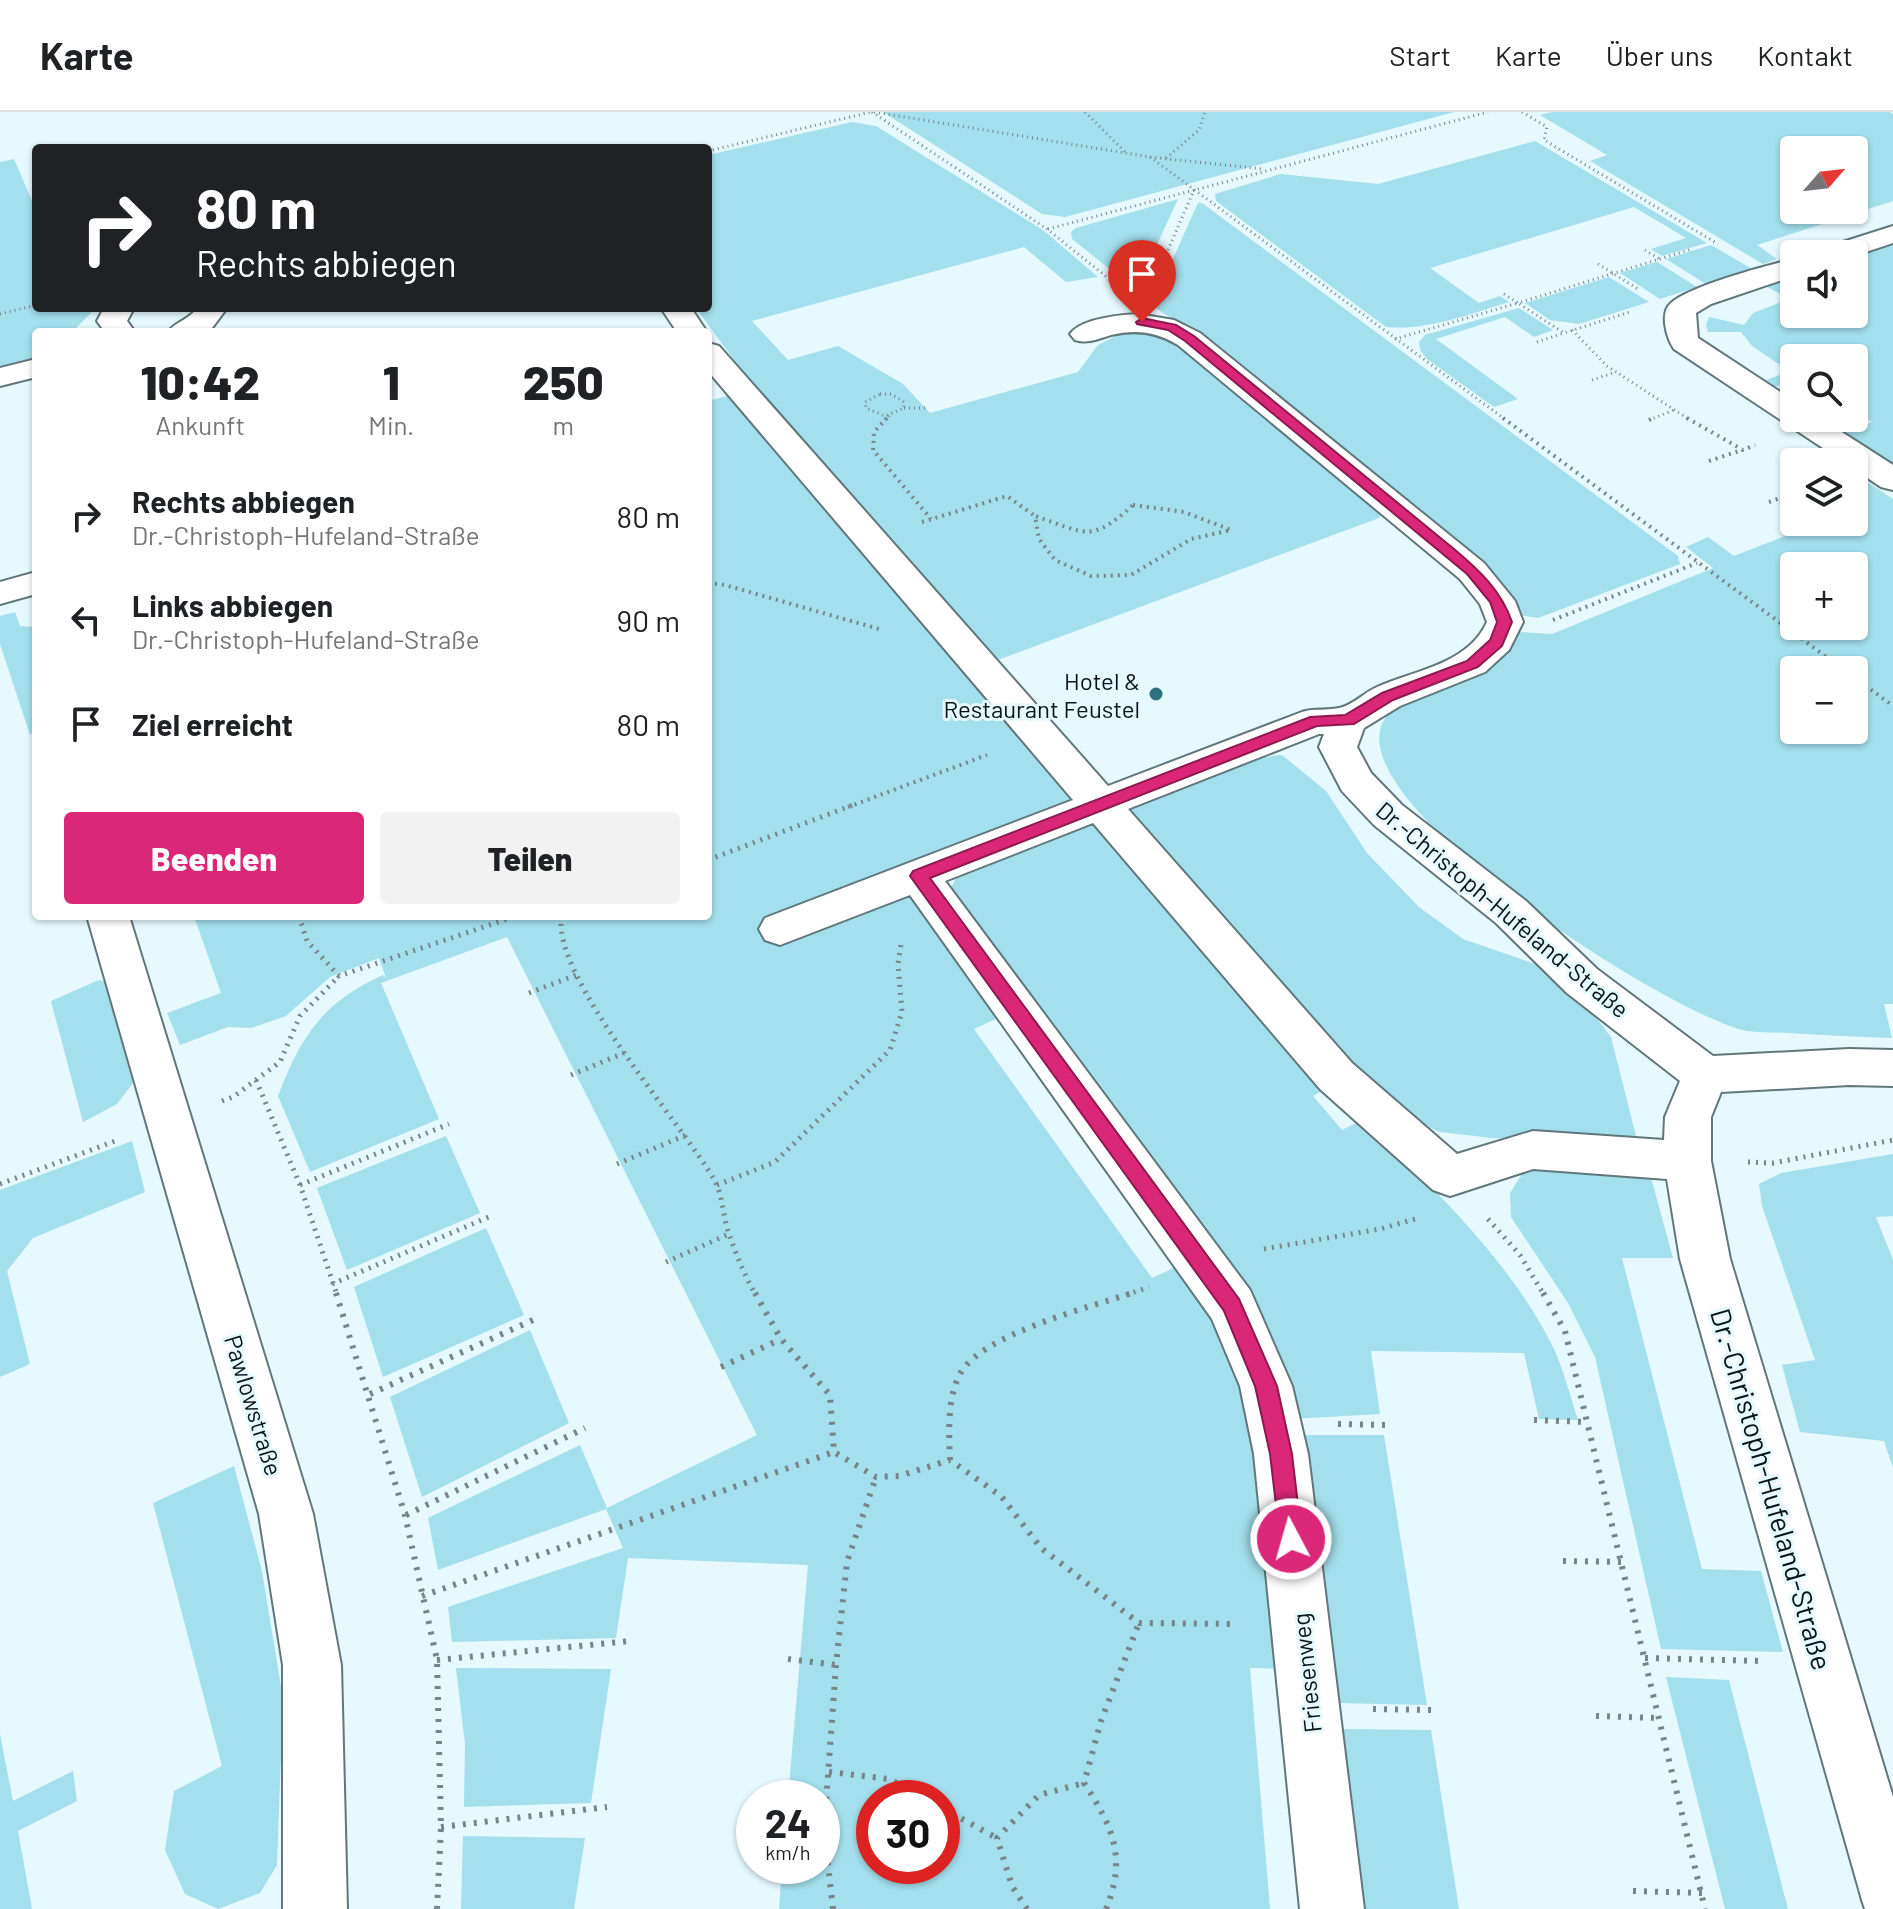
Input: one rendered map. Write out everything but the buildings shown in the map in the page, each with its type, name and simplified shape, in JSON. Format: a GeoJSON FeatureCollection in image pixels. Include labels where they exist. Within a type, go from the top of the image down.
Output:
{"type":"FeatureCollection","features":[{"type":"Feature","properties":{"kind":"street"},"geometry":{"type":"LineString","coordinates":[[1868,242],[1893,234]]}},
{"type":"Feature","properties":{"kind":"street"},"geometry":{"type":"LineString","coordinates":[[1780,272],[1670,306],[1685,343],[1780,406]]}},
{"type":"Feature","properties":{"kind":"street"},"geometry":{"type":"LineString","coordinates":[[193,328],[200,325],[209,312]]}},
{"type":"Feature","properties":{"kind":"street"},"geometry":{"type":"LineString","coordinates":[[780,929],[931,893],[1100,805],[1315,721],[1348,721],[1387,697],[1472,664],[1496,642],[1505,622],[1497,601],[1472,571],[1189,339],[1172,327],[1142,322],[1115,324],[1085,334]]}},
{"type":"Feature","properties":{"kind":"street"},"geometry":{"type":"LineString","coordinates":[[712,357],[1336,1076],[1450,1176],[1533,1150],[1687,1161]]}},
{"type":"Feature","properties":{"kind":"street"},"geometry":{"type":"LineString","coordinates":[[0,377],[32,369]]}},
{"type":"Feature","properties":{"kind":"street"},"geometry":{"type":"LineString","coordinates":[[1819,432],[1893,480]]}},
{"type":"Feature","properties":{"kind":"street"},"geometry":{"type":"LineString","coordinates":[[0,593],[32,584]]}},
{"type":"Feature","properties":{"kind":"street","name":"Dr.-Christoph-Hufeland-Straße"},"geometry":{"type":"LineString","coordinates":[[1348,721],[1338,747],[1356,781],[1388,815],[1511,912],[1582,981],[1705,1075],[1688,1117],[1687,1161],[1705,1259],[1893,1900]]}},
{"type":"Feature","properties":{"kind":"street","name":"Friesenweg"},"geometry":{"type":"LineString","coordinates":[[931,893],[1232,1306],[1266,1386],[1281,1454],[1332,1909]]}},
{"type":"Feature","properties":{"kind":"street","name":"Pawlowstraße"},"geometry":{"type":"LineString","coordinates":[[109,920],[286,1514],[312,1665],[315,1909]]}},
{"type":"Feature","properties":{"kind":"street"},"geometry":{"type":"LineString","coordinates":[[1705,1075],[1849,1067],[1893,1068]]}},
{"type":"Feature","properties":{"kind":"path"},"geometry":{"type":"LineString","coordinates":[[712,150],[872,112],[1150,157],[1270,170]]}},
{"type":"Feature","properties":{"kind":"path"},"geometry":{"type":"LineString","coordinates":[[872,112],[1047,229],[1120,287]]}},
{"type":"Feature","properties":{"kind":"path"},"geometry":{"type":"LineString","coordinates":[[1085,112],[1126,153]]}},
{"type":"Feature","properties":{"kind":"path"},"geometry":{"type":"LineString","coordinates":[[1166,158],[1199,130],[1205,112]]}},
{"type":"Feature","properties":{"kind":"path"},"geometry":{"type":"LineString","coordinates":[[1047,229],[1488,112]]}},
{"type":"Feature","properties":{"kind":"path"},"geometry":{"type":"LineString","coordinates":[[1522,112],[1547,127],[1544,140],[1715,242],[1780,270]]}},
{"type":"Feature","properties":{"kind":"path"},"geometry":{"type":"LineString","coordinates":[[1150,157],[1825,656]]}},
{"type":"Feature","properties":{"kind":"path"},"geometry":{"type":"LineString","coordinates":[[1150,292],[1194,190]]}},
{"type":"Feature","properties":{"kind":"path"},"geometry":{"type":"LineString","coordinates":[[1395,339],[1715,242]]}},
{"type":"Feature","properties":{"kind":"path"},"geometry":{"type":"LineString","coordinates":[[1598,264],[1670,306]]}},
{"type":"Feature","properties":{"kind":"path"},"geometry":{"type":"LineString","coordinates":[[1504,294],[1564,333]]}},
{"type":"Feature","properties":{"kind":"path"},"geometry":{"type":"LineString","coordinates":[[0,314],[32,306]]}},
{"type":"Feature","properties":{"kind":"path"},"geometry":{"type":"LineString","coordinates":[[1537,342],[1572,330],[1670,306]]}},
{"type":"Feature","properties":{"kind":"path"},"geometry":{"type":"LineString","coordinates":[[1572,330],[1589,352],[1616,372],[1743,450]]}},
{"type":"Feature","properties":{"kind":"path"},"geometry":{"type":"LineString","coordinates":[[1592,380],[1616,372]]}},
{"type":"Feature","properties":{"kind":"path"},"geometry":{"type":"LineString","coordinates":[[890,415],[871,413],[865,402],[871,397],[891,394],[904,402],[904,408]]}},
{"type":"Feature","properties":{"kind":"path"},"geometry":{"type":"LineString","coordinates":[[925,408],[904,408],[890,415],[874,432],[873,450],[931,519]]}},
{"type":"Feature","properties":{"kind":"path"},"geometry":{"type":"LineString","coordinates":[[1649,420],[1675,410]]}},
{"type":"Feature","properties":{"kind":"path"},"geometry":{"type":"LineString","coordinates":[[1709,461],[1743,450],[1780,431]]}},
{"type":"Feature","properties":{"kind":"path"},"geometry":{"type":"LineString","coordinates":[[872,539],[1007,496],[1035,516],[1086,533],[1109,527],[1133,505],[1157,505],[1204,518],[1231,530],[1191,539],[1131,575],[1091,576],[1055,560],[1039,539],[1035,516]]}},
{"type":"Feature","properties":{"kind":"path"},"geometry":{"type":"LineString","coordinates":[[1769,502],[1780,498]]}},
{"type":"Feature","properties":{"kind":"path"},"geometry":{"type":"LineString","coordinates":[[1505,622],[1543,624],[1698,563]]}},
{"type":"Feature","properties":{"kind":"path"},"geometry":{"type":"LineString","coordinates":[[712,583],[918,640],[963,645]]}},
{"type":"Feature","properties":{"kind":"path"},"geometry":{"type":"LineString","coordinates":[[1868,687],[1893,706]]}},
{"type":"Feature","properties":{"kind":"path"},"geometry":{"type":"LineString","coordinates":[[712,858],[1040,735]]}},
{"type":"Feature","properties":{"kind":"path"},"geometry":{"type":"LineString","coordinates":[[717,1185],[775,1162],[890,1050],[902,1012],[898,964],[901,939],[931,893]]}},
{"type":"Feature","properties":{"kind":"path"},"geometry":{"type":"LineString","coordinates":[[300,920],[307,941],[339,976]]}},
{"type":"Feature","properties":{"kind":"path"},"geometry":{"type":"LineString","coordinates":[[0,1184],[233,1097],[280,1062],[300,1016],[339,976],[504,920]]}},
{"type":"Feature","properties":{"kind":"path"},"geometry":{"type":"LineString","coordinates":[[561,920],[559,929],[576,975],[624,1053],[686,1135],[717,1185],[729,1234],[752,1288],[781,1339],[830,1395],[834,1452]]}},
{"type":"Feature","properties":{"kind":"path"},"geometry":{"type":"LineString","coordinates":[[529,993],[576,975]]}},
{"type":"Feature","properties":{"kind":"path"},"geometry":{"type":"LineString","coordinates":[[571,1075],[624,1053]]}},
{"type":"Feature","properties":{"kind":"path"},"geometry":{"type":"LineString","coordinates":[[256,1080],[300,1185],[370,1394],[405,1515],[437,1660],[441,1827],[437,1909]]}},
{"type":"Feature","properties":{"kind":"path"},"geometry":{"type":"LineString","coordinates":[[300,1185],[449,1124]]}},
{"type":"Feature","properties":{"kind":"path"},"geometry":{"type":"LineString","coordinates":[[617,1164],[686,1135]]}},
{"type":"Feature","properties":{"kind":"path"},"geometry":{"type":"LineString","coordinates":[[1687,1161],[1773,1163],[1893,1140]]}},
{"type":"Feature","properties":{"kind":"path"},"geometry":{"type":"LineString","coordinates":[[1450,1176],[1520,1255],[1565,1331],[1705,1909]]}},
{"type":"Feature","properties":{"kind":"path"},"geometry":{"type":"LineString","coordinates":[[332,1284],[491,1216]]}},
{"type":"Feature","properties":{"kind":"path"},"geometry":{"type":"LineString","coordinates":[[666,1262],[729,1234]]}},
{"type":"Feature","properties":{"kind":"path"},"geometry":{"type":"LineString","coordinates":[[370,1394],[535,1319]]}},
{"type":"Feature","properties":{"kind":"path"},"geometry":{"type":"LineString","coordinates":[[721,1367],[781,1339]]}},
{"type":"Feature","properties":{"kind":"path"},"geometry":{"type":"LineString","coordinates":[[1534,1420],[1587,1422]]}},
{"type":"Feature","properties":{"kind":"path"},"geometry":{"type":"LineString","coordinates":[[405,1515],[585,1428]]}},
{"type":"Feature","properties":{"kind":"path"},"geometry":{"type":"LineString","coordinates":[[834,1452],[876,1477],[899,1476],[950,1460],[1001,1496],[1041,1548],[1139,1623],[1301,1624]]}},
{"type":"Feature","properties":{"kind":"path"},"geometry":{"type":"LineString","coordinates":[[422,1596],[834,1452]]}},
{"type":"Feature","properties":{"kind":"path"},"geometry":{"type":"LineString","coordinates":[[828,1780],[847,1562],[876,1477]]}},
{"type":"Feature","properties":{"kind":"path"},"geometry":{"type":"LineString","coordinates":[[1563,1561],[1622,1562]]}},
{"type":"Feature","properties":{"kind":"path"},"geometry":{"type":"LineString","coordinates":[[1084,1783],[1101,1721],[1139,1623]]}},
{"type":"Feature","properties":{"kind":"path"},"geometry":{"type":"LineString","coordinates":[[437,1660],[630,1641]]}},
{"type":"Feature","properties":{"kind":"path"},"geometry":{"type":"LineString","coordinates":[[1645,1658],[1824,1663]]}},
{"type":"Feature","properties":{"kind":"path"},"geometry":{"type":"LineString","coordinates":[[788,1659],[836,1665]]}},
{"type":"Feature","properties":{"kind":"path"},"geometry":{"type":"LineString","coordinates":[[1596,1716],[1659,1718]]}},
{"type":"Feature","properties":{"kind":"path"},"geometry":{"type":"LineString","coordinates":[[829,1772],[891,1780]]}},
{"type":"Feature","properties":{"kind":"path"},"geometry":{"type":"LineString","coordinates":[[997,1838],[1039,1795],[1084,1783]]}},
{"type":"Feature","properties":{"kind":"path"},"geometry":{"type":"LineString","coordinates":[[1084,1783],[1102,1809],[1119,1853],[1114,1893],[1106,1909]]}},
{"type":"Feature","properties":{"kind":"path"},"geometry":{"type":"LineString","coordinates":[[441,1827],[607,1807]]}},
{"type":"Feature","properties":{"kind":"path"},"geometry":{"type":"LineString","coordinates":[[960,1818],[997,1838],[1012,1886],[1027,1909]]}},
{"type":"Feature","properties":{"kind":"path"},"geometry":{"type":"LineString","coordinates":[[830,1884],[833,1909]]}},
{"type":"Feature","properties":{"kind":"path"},"geometry":{"type":"LineString","coordinates":[[1633,1891],[1702,1893]]}},
{"type":"Feature","properties":{"kind":"shaded area"},"geometry":{"type":"Polygon","coordinates":[[[883,112],[1454,112],[1065,217],[1042,214],[883,112]]]}},
{"type":"Feature","properties":{"kind":"shaded area"},"geometry":{"type":"Polygon","coordinates":[[[1553,112],[1889,112],[1893,114],[1893,201],[1868,209],[1868,136],[1780,136],[1780,224],[1822,224],[1757,245],[1777,259],[1763,264],[1590,161],[1607,155],[1540,115],[1553,112]]]}},
{"type":"Feature","properties":{"kind":"shaded area"},"geometry":{"type":"Polygon","coordinates":[[[852,122],[876,126],[1043,230],[1098,277],[1066,282],[1024,247],[752,321],[788,360],[838,346],[903,384],[930,413],[1078,372],[1098,345],[1120,334],[1163,334],[1192,341],[1383,508],[1379,518],[971,670],[1076,800],[902,867],[1002,1016],[974,1029],[1152,1278],[1176,1267],[1211,1316],[1244,1394],[1282,1591],[1289,1669],[1250,1668],[1270,1909],[779,1909],[781,1884],[840,1884],[840,1780],[790,1780],[808,1565],[628,1558],[616,1638],[452,1642],[448,1607],[623,1548],[606,1509],[438,1570],[428,1518],[580,1445],[607,1508],[757,1435],[507,937],[381,983],[439,1119],[310,1172],[278,1096],[306,1038],[329,1009],[362,985],[383,975],[386,978],[379,958],[330,977],[286,1016],[251,1028],[228,1027],[180,1045],[167,1013],[221,993],[195,920],[712,920],[712,400],[730,395],[745,375],[699,312],[712,312],[712,154],[852,122]]]}},
{"type":"Feature","properties":{"kind":"shaded area"},"geometry":{"type":"Polygon","coordinates":[[[1535,141],[1707,243],[1662,256],[1651,249],[1686,238],[1634,207],[1430,268],[1479,303],[1500,296],[1509,302],[1432,324],[1386,327],[1216,201],[1215,194],[1281,174],[1378,184],[1535,141]]]}},
{"type":"Feature","properties":{"kind":"shaded area"},"geometry":{"type":"Polygon","coordinates":[[[14,159],[32,201],[32,312],[92,312],[76,328],[32,328],[32,358],[0,366],[0,162],[14,159]]]}},
{"type":"Feature","properties":{"kind":"shaded area"},"geometry":{"type":"Polygon","coordinates":[[[1178,199],[1136,290],[1072,239],[1071,232],[1076,228],[1178,199]]]}},
{"type":"Feature","properties":{"kind":"shaded area"},"geometry":{"type":"Polygon","coordinates":[[[1198,203],[1678,556],[1680,564],[1538,618],[1512,614],[1514,600],[1489,571],[1195,328],[1152,305],[1198,203]]]}},
{"type":"Feature","properties":{"kind":"shaded area"},"geometry":{"type":"Polygon","coordinates":[[[1893,242],[1893,464],[1844,432],[1868,432],[1868,423],[1872,422],[1868,419],[1868,344],[1780,344],[1780,365],[1752,346],[1741,332],[1708,332],[1706,325],[1709,317],[1744,325],[1753,313],[1780,302],[1780,328],[1868,328],[1868,250],[1893,242]]]}},
{"type":"Feature","properties":{"kind":"shaded area"},"geometry":{"type":"Polygon","coordinates":[[[1711,245],[1752,269],[1706,284],[1666,259],[1711,245]]]}},
{"type":"Feature","properties":{"kind":"shaded area"},"geometry":{"type":"Polygon","coordinates":[[[1657,262],[1697,287],[1660,299],[1620,273],[1657,262]]]}},
{"type":"Feature","properties":{"kind":"shaded area"},"geometry":{"type":"Polygon","coordinates":[[[1609,277],[1649,302],[1579,324],[1550,320],[1525,303],[1609,277]]]}},
{"type":"Feature","properties":{"kind":"shaded area"},"geometry":{"type":"Polygon","coordinates":[[[1780,280],[1780,294],[1764,285],[1780,280]]]}},
{"type":"Feature","properties":{"kind":"shaded area"},"geometry":{"type":"Polygon","coordinates":[[[1519,308],[1553,330],[1534,337],[1505,317],[1436,339],[1518,399],[1494,407],[1427,359],[1420,350],[1419,342],[1425,335],[1519,308]]]}},
{"type":"Feature","properties":{"kind":"shaded area"},"geometry":{"type":"Polygon","coordinates":[[[1780,375],[1780,385],[1774,387],[1764,381],[1780,375]]]}},
{"type":"Feature","properties":{"kind":"shaded area"},"geometry":{"type":"Polygon","coordinates":[[[1868,483],[1893,499],[1893,1004],[1884,1004],[1892,1038],[1747,1031],[1708,1017],[1653,989],[1523,904],[1462,855],[1413,806],[1384,761],[1382,724],[1388,715],[1409,700],[1486,668],[1504,652],[1519,632],[1552,634],[1713,568],[1686,547],[1708,537],[1734,556],[1785,536],[1868,536],[1868,483]]]}},
{"type":"Feature","properties":{"kind":"shaded area"},"geometry":{"type":"Polygon","coordinates":[[[15,612],[20,626],[32,627],[30,735],[0,644],[0,616],[15,612]]]}},
{"type":"Feature","properties":{"kind":"shaded area"},"geometry":{"type":"Polygon","coordinates":[[[1282,755],[1326,791],[1367,853],[1419,907],[1463,939],[1538,965],[1581,998],[1611,1037],[1637,1140],[1492,1138],[1440,1132],[1408,1118],[1364,1081],[1128,810],[1264,757],[1282,755]]]}},
{"type":"Feature","properties":{"kind":"shaded area"},"geometry":{"type":"Polygon","coordinates":[[[1098,819],[1329,1087],[1313,1096],[1342,1130],[1364,1119],[1465,1223],[1511,1278],[1549,1339],[1562,1368],[1578,1420],[1539,1419],[1524,1353],[1371,1351],[1380,1414],[1291,1419],[956,905],[951,888],[959,872],[1098,819]]]}},
{"type":"Feature","properties":{"kind":"shaded area"},"geometry":{"type":"Polygon","coordinates":[[[99,980],[105,982],[136,1079],[117,1104],[83,1122],[51,1001],[99,980]]]}},
{"type":"Feature","properties":{"kind":"shaded area"},"geometry":{"type":"Polygon","coordinates":[[[446,1136],[480,1213],[347,1270],[317,1188],[446,1136]]]}},
{"type":"Feature","properties":{"kind":"shaded area"},"geometry":{"type":"Polygon","coordinates":[[[132,1141],[145,1192],[33,1238],[7,1271],[30,1364],[0,1377],[0,1190],[132,1141]]]}},
{"type":"Feature","properties":{"kind":"shaded area"},"geometry":{"type":"Polygon","coordinates":[[[1893,1154],[1893,1216],[1876,1217],[1893,1260],[1893,1468],[1884,1441],[1800,1432],[1782,1365],[1815,1360],[1762,1206],[1759,1184],[1781,1173],[1893,1154]]]}},
{"type":"Feature","properties":{"kind":"shaded area"},"geometry":{"type":"Polygon","coordinates":[[[1539,1167],[1649,1170],[1673,1258],[1622,1258],[1702,1569],[1761,1571],[1783,1652],[1661,1649],[1595,1357],[1568,1303],[1511,1217],[1510,1193],[1522,1174],[1539,1167]]]}},
{"type":"Feature","properties":{"kind":"shaded area"},"geometry":{"type":"Polygon","coordinates":[[[486,1228],[524,1315],[383,1377],[354,1287],[486,1228]]]}},
{"type":"Feature","properties":{"kind":"shaded area"},"geometry":{"type":"Polygon","coordinates":[[[530,1330],[569,1423],[422,1497],[390,1397],[530,1330]]]}},
{"type":"Feature","properties":{"kind":"shaded area"},"geometry":{"type":"Polygon","coordinates":[[[1302,1435],[1384,1435],[1427,1705],[1337,1703],[1302,1435]]]}},
{"type":"Feature","properties":{"kind":"shaded area"},"geometry":{"type":"Polygon","coordinates":[[[234,1466],[262,1571],[283,1699],[277,1865],[260,1893],[218,1909],[185,1894],[165,1850],[174,1791],[222,1766],[153,1503],[234,1466]]]}},
{"type":"Feature","properties":{"kind":"shaded area"},"geometry":{"type":"Polygon","coordinates":[[[456,1668],[611,1669],[591,1803],[464,1807],[465,1744],[456,1668]]]}},
{"type":"Feature","properties":{"kind":"shaded area"},"geometry":{"type":"Polygon","coordinates":[[[1666,1677],[1729,1680],[1788,1909],[1725,1909],[1666,1677]]]}},
{"type":"Feature","properties":{"kind":"shaded area"},"geometry":{"type":"Polygon","coordinates":[[[1340,1729],[1431,1730],[1459,1909],[1362,1909],[1340,1729]]]}},
{"type":"Feature","properties":{"kind":"shaded area"},"geometry":{"type":"Polygon","coordinates":[[[0,1734],[13,1801],[73,1771],[77,1801],[18,1831],[32,1909],[0,1909],[0,1734]]]}},
{"type":"Feature","properties":{"kind":"shaded area"},"geometry":{"type":"Polygon","coordinates":[[[463,1836],[585,1838],[574,1909],[461,1909],[463,1836]]]}},
{"type":"Feature","properties":{"kind":"place","name":"Hotel & Restaurant Feustel"},"geometry":{"type":"Point","coordinates":[1156,694]}},
{"type":"Feature","properties":{"kind":"route"},"geometry":{"type":"LineString","coordinates":[[1142,322],[1172,327],[1189,339],[1472,571],[1497,601],[1505,622],[1496,642],[1472,664],[1387,697],[1348,721],[1315,721],[919,876],[1232,1306],[1266,1386],[1281,1454],[1291,1539]]}}]}
